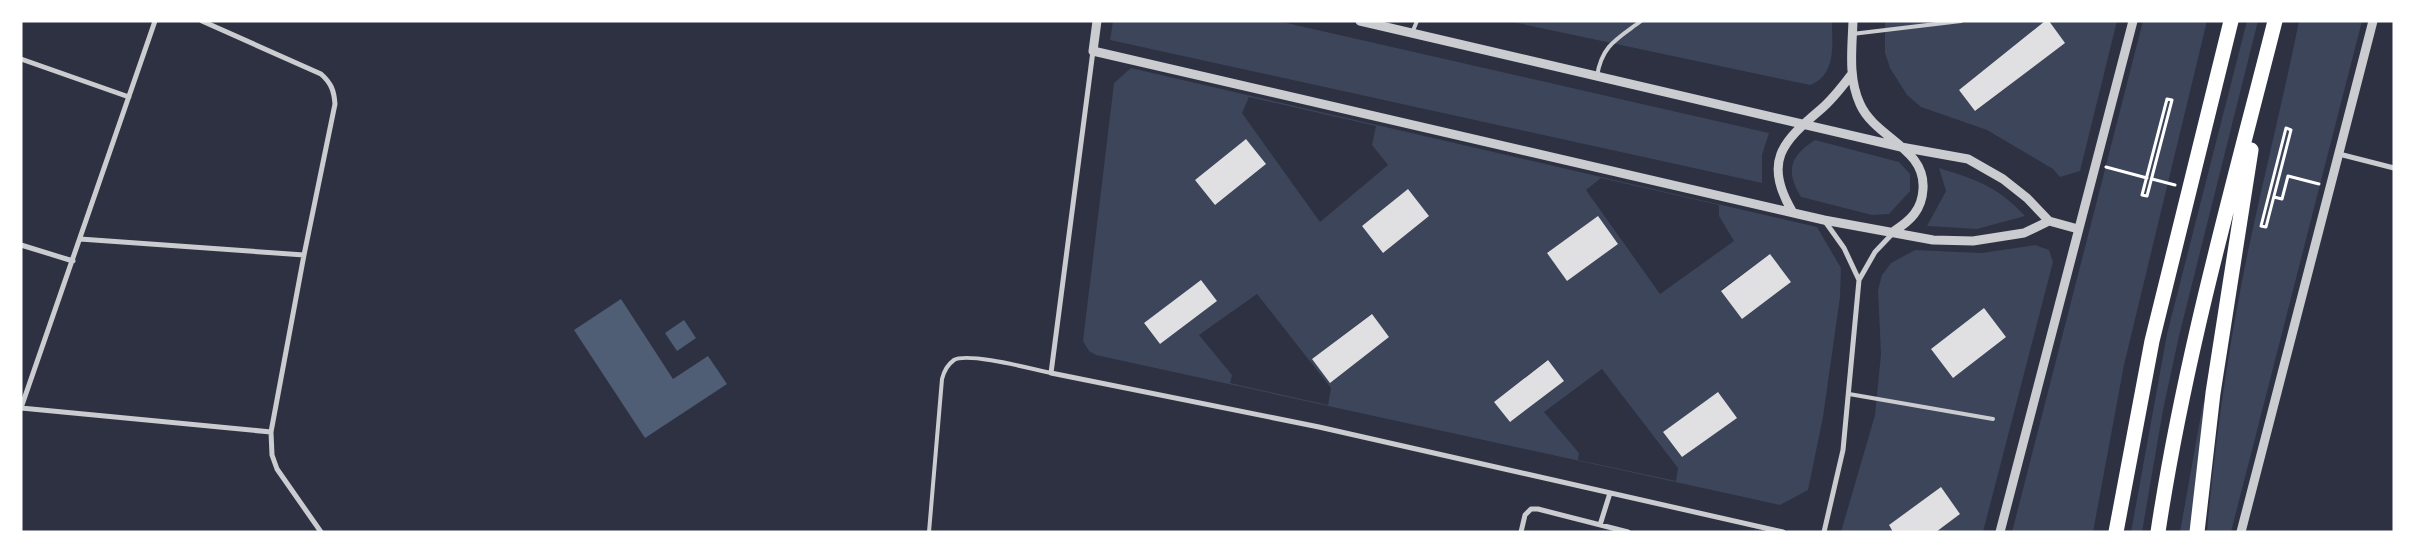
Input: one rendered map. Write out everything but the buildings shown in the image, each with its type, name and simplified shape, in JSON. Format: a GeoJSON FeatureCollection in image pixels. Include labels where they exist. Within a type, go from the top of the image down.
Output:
{"type":"FeatureCollection","features":[{"type":"Feature","properties":{"kind":"highway"},"geometry":{"type":"LineString","coordinates":[[2116,532],[2135,421],[2152,341],[2231,21]]}},
{"type":"Feature","properties":{"kind":"highway"},"geometry":{"type":"LineString","coordinates":[[2158,532],[2181,403],[2198,322],[2274,21]]}},
{"type":"Feature","properties":{"kind":"highway"},"geometry":{"type":"LineString","coordinates":[[2197,532],[2213,393],[2266,56]]}},
{"type":"Feature","properties":{"kind":"street"},"geometry":{"type":"LineString","coordinates":[[155,21],[21,408],[271,432]]}},
{"type":"Feature","properties":{"kind":"street"},"geometry":{"type":"LineString","coordinates":[[202,21],[321,74],[330,82],[335,104],[304,255],[271,432],[272,454],[277,469],[321,532]]}},
{"type":"Feature","properties":{"kind":"street"},"geometry":{"type":"LineString","coordinates":[[1097,21],[1051,373],[1319,427],[1783,532]]}},
{"type":"Feature","properties":{"kind":"street"},"geometry":{"type":"LineString","coordinates":[[1360,21],[1901,147],[1946,154],[1968,160],[1984,168],[2027,198],[2049,221],[2078,229]]}},
{"type":"Feature","properties":{"kind":"street"},"geometry":{"type":"LineString","coordinates":[[1824,532],[1840,472],[1859,280],[1876,252],[1894,231],[1913,217],[1923,196],[1922,171],[1915,159],[1868,119],[1860,105],[1851,75],[1853,21]]}},
{"type":"Feature","properties":{"kind":"street"},"geometry":{"type":"LineString","coordinates":[[2000,532],[2133,21]]}},
{"type":"Feature","properties":{"kind":"street"},"geometry":{"type":"LineString","coordinates":[[2241,532],[2373,21]]}},
{"type":"Feature","properties":{"kind":"street"},"geometry":{"type":"LineString","coordinates":[[1093,51],[1307,102],[1792,211],[1824,220],[1894,231],[1933,240],[1973,241],[2024,233],[2049,221]]}},
{"type":"Feature","properties":{"kind":"street"},"geometry":{"type":"LineString","coordinates":[[21,59],[129,97]]}},
{"type":"Feature","properties":{"kind":"street"},"geometry":{"type":"LineString","coordinates":[[1792,211],[1782,195],[1778,175],[1780,156],[1788,138],[1837,93],[1851,75]]}},
{"type":"Feature","properties":{"kind":"street"},"geometry":{"type":"LineString","coordinates":[[2340,154],[2394,168]]}},
{"type":"Feature","properties":{"kind":"street"},"geometry":{"type":"LineString","coordinates":[[1824,220],[1844,248],[1859,280]]}},
{"type":"Feature","properties":{"kind":"street"},"geometry":{"type":"LineString","coordinates":[[80,239],[304,255]]}},
{"type":"Feature","properties":{"kind":"street"},"geometry":{"type":"LineString","coordinates":[[21,245],[72,261]]}},
{"type":"Feature","properties":{"kind":"street"},"geometry":{"type":"LineString","coordinates":[[1600,525],[1610,493]]}},
{"type":"Feature","properties":{"kind":"street"},"geometry":{"type":"LineString","coordinates":[[1521,532],[1525,515],[1531,510],[1538,509],[1628,532]]}},
{"type":"Feature","properties":{"kind":"lane"},"geometry":{"type":"LineString","coordinates":[[1412,33],[1417,21]]}},
{"type":"Feature","properties":{"kind":"lane"},"geometry":{"type":"LineString","coordinates":[[1597,76],[1600,60],[1605,50],[1641,21]]}},
{"type":"Feature","properties":{"kind":"lane"},"geometry":{"type":"LineString","coordinates":[[1852,34],[1961,21]]}},
{"type":"Feature","properties":{"kind":"lane"},"geometry":{"type":"LineString","coordinates":[[929,532],[942,379],[945,369],[954,360],[970,357],[1051,373]]}},
{"type":"Feature","properties":{"kind":"lane"},"geometry":{"type":"LineString","coordinates":[[1849,394],[1993,418]]}},
{"type":"Feature","properties":{"kind":"path"},"geometry":{"type":"LineString","coordinates":[[2167,99],[2172,100],[2148,196],[2142,195],[2146,178],[2167,99]]}},
{"type":"Feature","properties":{"kind":"path"},"geometry":{"type":"LineString","coordinates":[[2286,128],[2291,130],[2274,197],[2266,227],[2261,226],[2286,128]]}},
{"type":"Feature","properties":{"kind":"path"},"geometry":{"type":"LineString","coordinates":[[2095,164],[2146,178]]}},
{"type":"Feature","properties":{"kind":"path"},"geometry":{"type":"LineString","coordinates":[[2274,197],[2282,199],[2288,176],[2330,187]]}},
{"type":"Feature","properties":{"kind":"path"},"geometry":{"type":"LineString","coordinates":[[2152,179],[2180,186]]}},
{"type":"Feature","properties":{"kind":"path"},"geometry":{"type":"LineString","coordinates":[[2256,206],[2265,208]]}},
{"type":"Feature","properties":{"kind":"shaded area"},"geometry":{"type":"Polygon","coordinates":[[[1113,21],[1278,21],[1769,133],[1762,155],[1762,183],[1110,40],[1113,21]]]}},
{"type":"Feature","properties":{"kind":"shaded area"},"geometry":{"type":"Polygon","coordinates":[[[1508,21],[1832,21],[1832,49],[1829,66],[1825,74],[1810,85],[1508,21]]]}},
{"type":"Feature","properties":{"kind":"shaded area"},"geometry":{"type":"Polygon","coordinates":[[[1885,21],[2045,21],[1959,90],[1976,111],[2064,43],[2049,21],[2117,21],[2080,171],[2060,177],[2053,169],[1987,130],[1921,107],[1907,95],[1890,68],[1885,53],[1885,21]]]}},
{"type":"Feature","properties":{"kind":"shaded area"},"geometry":{"type":"Polygon","coordinates":[[[2143,21],[2207,21],[2124,365],[2093,532],[2012,532],[2143,21]]]}},
{"type":"Feature","properties":{"kind":"shaded area"},"geometry":{"type":"Polygon","coordinates":[[[2247,21],[2258,21],[2179,336],[2163,410],[2142,532],[2131,532],[2167,334],[2247,21]]]}},
{"type":"Feature","properties":{"kind":"shaded area"},"geometry":{"type":"Polygon","coordinates":[[[2299,21],[2362,21],[2231,532],[2207,532],[2215,456],[2231,341],[2253,228],[2299,21]]]}},
{"type":"Feature","properties":{"kind":"shaded area"},"geometry":{"type":"Polygon","coordinates":[[[1131,68],[1817,227],[1841,268],[1840,297],[1823,417],[1808,490],[1780,505],[1096,355],[1089,351],[1083,341],[1114,83],[1131,68]],[[1249,97],[1242,113],[1320,222],[1388,165],[1372,145],[1376,126],[1249,97]],[[1246,139],[1195,180],[1215,205],[1265,165],[1246,139]],[[1601,178],[1586,190],[1660,294],[1734,241],[1719,216],[1719,205],[1601,178]],[[1408,190],[1362,226],[1383,253],[1429,216],[1408,190]],[[1598,217],[1547,253],[1567,281],[1618,244],[1598,217]],[[1770,254],[1721,290],[1742,319],[1791,282],[1770,254]],[[1257,294],[1199,335],[1232,375],[1230,383],[1328,405],[1331,388],[1257,294]],[[1217,301],[1144,323],[1160,344],[1217,301]],[[1371,314],[1312,359],[1330,382],[1389,337],[1371,314]],[[1547,360],[1494,402],[1510,422],[1564,381],[1547,360]],[[1602,369],[1544,412],[1579,453],[1578,460],[1676,481],[1678,468],[1602,369]],[[1718,392],[1663,432],[1682,457],[1736,418],[1718,392]]]}},
{"type":"Feature","properties":{"kind":"shaded area"},"geometry":{"type":"Polygon","coordinates":[[[1815,140],[1899,162],[1910,174],[1910,191],[1889,214],[1872,215],[1801,197],[1793,179],[1793,165],[1795,158],[1800,152],[1815,140]]]}},
{"type":"Feature","properties":{"kind":"shaded area"},"geometry":{"type":"Polygon","coordinates":[[[1939,168],[1986,185],[2005,198],[2025,216],[1977,229],[1927,226],[1946,191],[1939,168]]]}},
{"type":"Feature","properties":{"kind":"shaded area"},"geometry":{"type":"Polygon","coordinates":[[[2035,245],[2049,250],[2053,262],[1983,532],[1936,532],[1960,514],[1941,488],[1889,525],[1893,532],[1841,532],[1875,415],[1881,354],[1878,290],[1882,275],[1891,263],[1915,250],[1982,253],[2035,245]],[[1984,308],[1931,349],[2006,337],[1984,308]]]}},
{"type":"Feature","properties":{"kind":"shaded area"},"geometry":{"type":"Polygon","coordinates":[[[621,299],[673,379],[708,356],[727,384],[645,438],[574,330],[621,299]]]}},
{"type":"Feature","properties":{"kind":"shaded area"},"geometry":{"type":"Polygon","coordinates":[[[684,320],[696,338],[677,351],[665,333],[684,320]]]}},
{"type":"Feature","properties":{"kind":"shaded area"},"geometry":{"type":"Polygon","coordinates":[[[2205,402],[2190,532],[2180,532],[2203,403],[2205,402]]]}}]}
